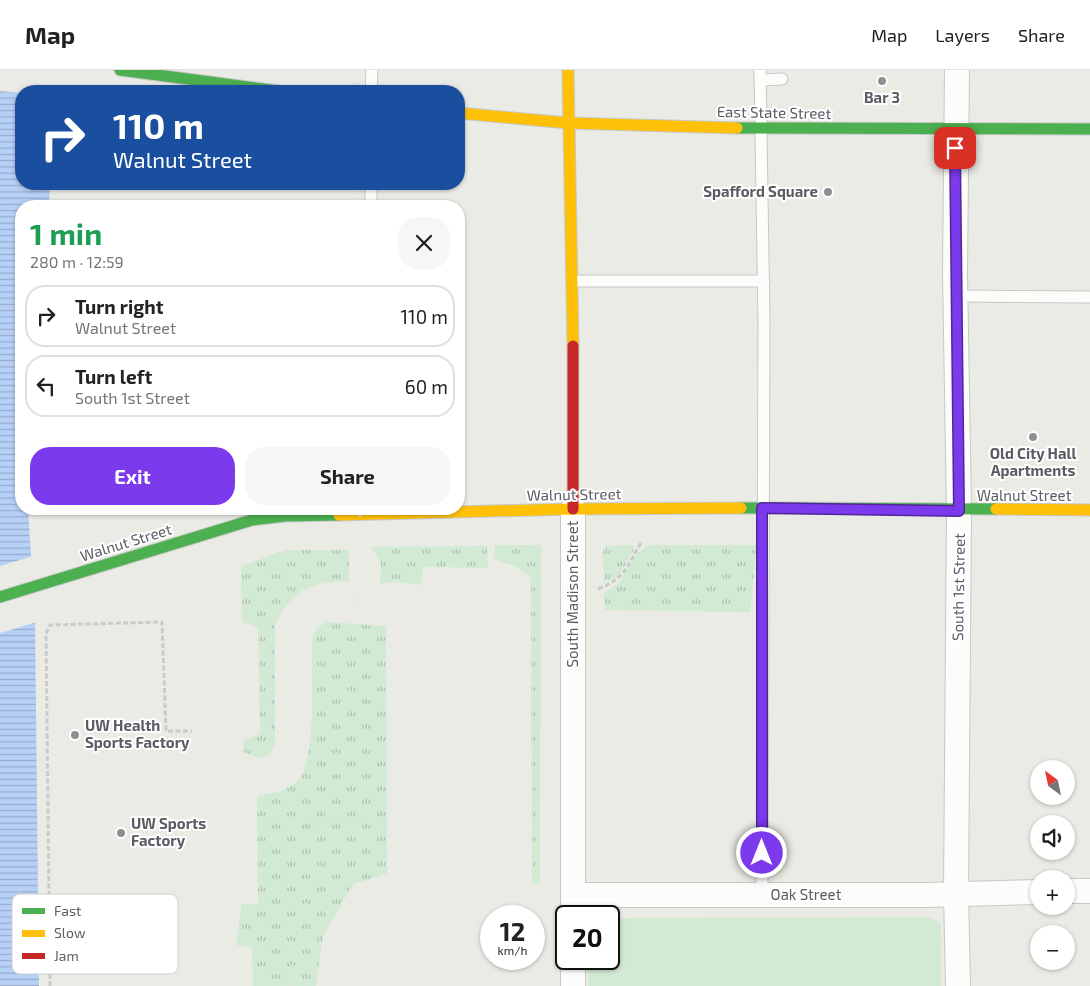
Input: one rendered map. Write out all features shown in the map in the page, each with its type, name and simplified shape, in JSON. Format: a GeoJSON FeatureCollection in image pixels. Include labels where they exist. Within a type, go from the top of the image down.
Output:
{"type":"FeatureCollection","features":[{"type":"Feature","properties":{"kind":"main road"},"geometry":{"type":"LineString","coordinates":[[120,70],[221,76],[255,85]]}},
{"type":"Feature","properties":{"kind":"main road","name":"South Madison Street"},"geometry":{"type":"LineString","coordinates":[[568,70],[573,282],[573,509]]}},
{"type":"Feature","properties":{"kind":"main road","name":"East State Street"},"geometry":{"type":"LineString","coordinates":[[465,113],[568,122],[763,129],[1090,129]]}},
{"type":"Feature","properties":{"kind":"main road","name":"Walnut Street"},"geometry":{"type":"LineString","coordinates":[[465,511],[762,508],[959,511],[1090,510]]}},
{"type":"Feature","properties":{"kind":"main road","name":"Walnut Street"},"geometry":{"type":"LineString","coordinates":[[0,597],[252,520],[307,515]]}},
{"type":"Feature","properties":{"kind":"street","name":"South 1st Street"},"geometry":{"type":"LineString","coordinates":[[957,70],[955,296],[959,511],[956,893],[958,986]]}},
{"type":"Feature","properties":{"kind":"street","name":"South Madison Street"},"geometry":{"type":"LineString","coordinates":[[573,509],[573,905]]}},
{"type":"Feature","properties":{"kind":"street"},"geometry":{"type":"LineString","coordinates":[[1075,891],[1090,891]]}},
{"type":"Feature","properties":{"kind":"street","name":"Oak Street"},"geometry":{"type":"LineString","coordinates":[[573,905],[762,895],[1030,892]]}},
{"type":"Feature","properties":{"kind":"street"},"geometry":{"type":"LineString","coordinates":[[573,970],[573,986]]}},
{"type":"Feature","properties":{"kind":"lane"},"geometry":{"type":"LineString","coordinates":[[371,85],[372,70]]}},
{"type":"Feature","properties":{"kind":"lane"},"geometry":{"type":"LineString","coordinates":[[762,895],[764,281],[763,129],[760,75],[782,79]]}},
{"type":"Feature","properties":{"kind":"lane"},"geometry":{"type":"LineString","coordinates":[[573,282],[764,281]]}},
{"type":"Feature","properties":{"kind":"lane"},"geometry":{"type":"LineString","coordinates":[[955,296],[1090,297]]}},
{"type":"Feature","properties":{"kind":"path"},"geometry":{"type":"LineString","coordinates":[[598,589],[615,582],[623,574],[642,541]]}},
{"type":"Feature","properties":{"kind":"path"},"geometry":{"type":"LineString","coordinates":[[49,894],[46,634],[50,625],[162,622],[166,732],[192,731]]}},
{"type":"Feature","properties":{"kind":"green space"},"geometry":{"type":"Polygon","coordinates":[[[495,545],[541,545],[540,882],[532,885],[531,578],[515,566],[494,559],[495,545]]]}},
{"type":"Feature","properties":{"kind":"green space"},"geometry":{"type":"Polygon","coordinates":[[[632,545],[635,548],[618,577],[604,582],[603,550],[606,546],[632,545]]]}},
{"type":"Feature","properties":{"kind":"green space"},"geometry":{"type":"Polygon","coordinates":[[[647,545],[757,545],[750,612],[605,610],[604,593],[619,583],[634,558],[647,545]]]}},
{"type":"Feature","properties":{"kind":"green space"},"geometry":{"type":"Polygon","coordinates":[[[487,546],[488,568],[423,567],[421,585],[398,582],[380,584],[381,563],[371,547],[487,546]]]}},
{"type":"Feature","properties":{"kind":"green space"},"geometry":{"type":"Polygon","coordinates":[[[287,550],[349,550],[349,581],[324,583],[303,590],[285,606],[275,625],[275,744],[270,754],[260,758],[243,752],[244,740],[260,734],[258,627],[242,622],[241,566],[287,550]]]}},
{"type":"Feature","properties":{"kind":"green space"},"geometry":{"type":"Polygon","coordinates":[[[327,622],[386,626],[387,874],[353,884],[323,936],[316,986],[253,986],[252,947],[236,945],[242,904],[258,904],[257,796],[280,791],[291,786],[299,779],[305,767],[311,732],[312,639],[317,628],[327,622]]]}},
{"type":"Feature","properties":{"kind":"green space"},"geometry":{"type":"Polygon","coordinates":[[[926,917],[936,920],[941,926],[941,986],[588,986],[588,970],[620,970],[620,918],[926,917]]]}},
{"type":"Feature","properties":{"kind":"water"},"geometry":{"type":"Polygon","coordinates":[[[0,70],[15,85],[15,190],[50,190],[49,200],[15,200],[15,515],[28,515],[35,618],[38,894],[12,894],[12,974],[39,974],[39,986],[0,986],[0,70]]]}},
{"type":"Feature","properties":{"kind":"pier"},"geometry":{"type":"Polygon","coordinates":[[[0,70],[61,70],[60,85],[15,85],[15,92],[0,91],[0,70]]]}},
{"type":"Feature","properties":{"kind":"pier"},"geometry":{"type":"Polygon","coordinates":[[[33,556],[37,622],[0,633],[0,566],[33,556]]]}},
{"type":"Feature","properties":{"kind":"railway"},"geometry":{"type":"LineString","coordinates":[[358,85],[359,70]]}},
{"type":"Feature","properties":{"kind":"railway"},"geometry":{"type":"LineString","coordinates":[[359,190],[359,200]]}},
{"type":"Feature","properties":{"kind":"railway"},"geometry":{"type":"LineString","coordinates":[[288,986],[326,809],[347,690],[359,570],[360,515]]}},
{"type":"Feature","properties":{"kind":"traffic: fast"},"geometry":{"type":"LineString","coordinates":[[120,70],[233,85]]}},
{"type":"Feature","properties":{"kind":"traffic: fast"},"geometry":{"type":"LineString","coordinates":[[737,128],[1090,129]]}},
{"type":"Feature","properties":{"kind":"traffic: fast"},"geometry":{"type":"LineString","coordinates":[[741,508],[996,509]]}},
{"type":"Feature","properties":{"kind":"traffic: fast"},"geometry":{"type":"LineString","coordinates":[[0,597],[252,520],[285,516],[339,515]]}},
{"type":"Feature","properties":{"kind":"traffic: slow"},"geometry":{"type":"LineString","coordinates":[[568,70],[573,346]]}},
{"type":"Feature","properties":{"kind":"traffic: slow"},"geometry":{"type":"LineString","coordinates":[[465,114],[568,123],[737,128]]}},
{"type":"Feature","properties":{"kind":"traffic: slow"},"geometry":{"type":"LineString","coordinates":[[465,512],[741,508]]}},
{"type":"Feature","properties":{"kind":"traffic: slow"},"geometry":{"type":"LineString","coordinates":[[996,509],[1090,510]]}},
{"type":"Feature","properties":{"kind":"traffic: jam"},"geometry":{"type":"LineString","coordinates":[[573,346],[573,509]]}},
{"type":"Feature","properties":{"kind":"place","name":"Bar 3"},"geometry":{"type":"Point","coordinates":[882,81]}},
{"type":"Feature","properties":{"kind":"place","name":"Spafford Square"},"geometry":{"type":"Point","coordinates":[828,192]}},
{"type":"Feature","properties":{"kind":"place","name":"Old City Hall Apartments"},"geometry":{"type":"Point","coordinates":[1033,437]}},
{"type":"Feature","properties":{"kind":"place","name":"UW Health Sports Factory"},"geometry":{"type":"Point","coordinates":[75,735]}},
{"type":"Feature","properties":{"kind":"place","name":"UW Sports Factory"},"geometry":{"type":"Point","coordinates":[121,833]}},
{"type":"Feature","properties":{"kind":"route"},"geometry":{"type":"LineString","coordinates":[[762,853],[762,508],[959,511],[955,296],[955,148]]}}]}
